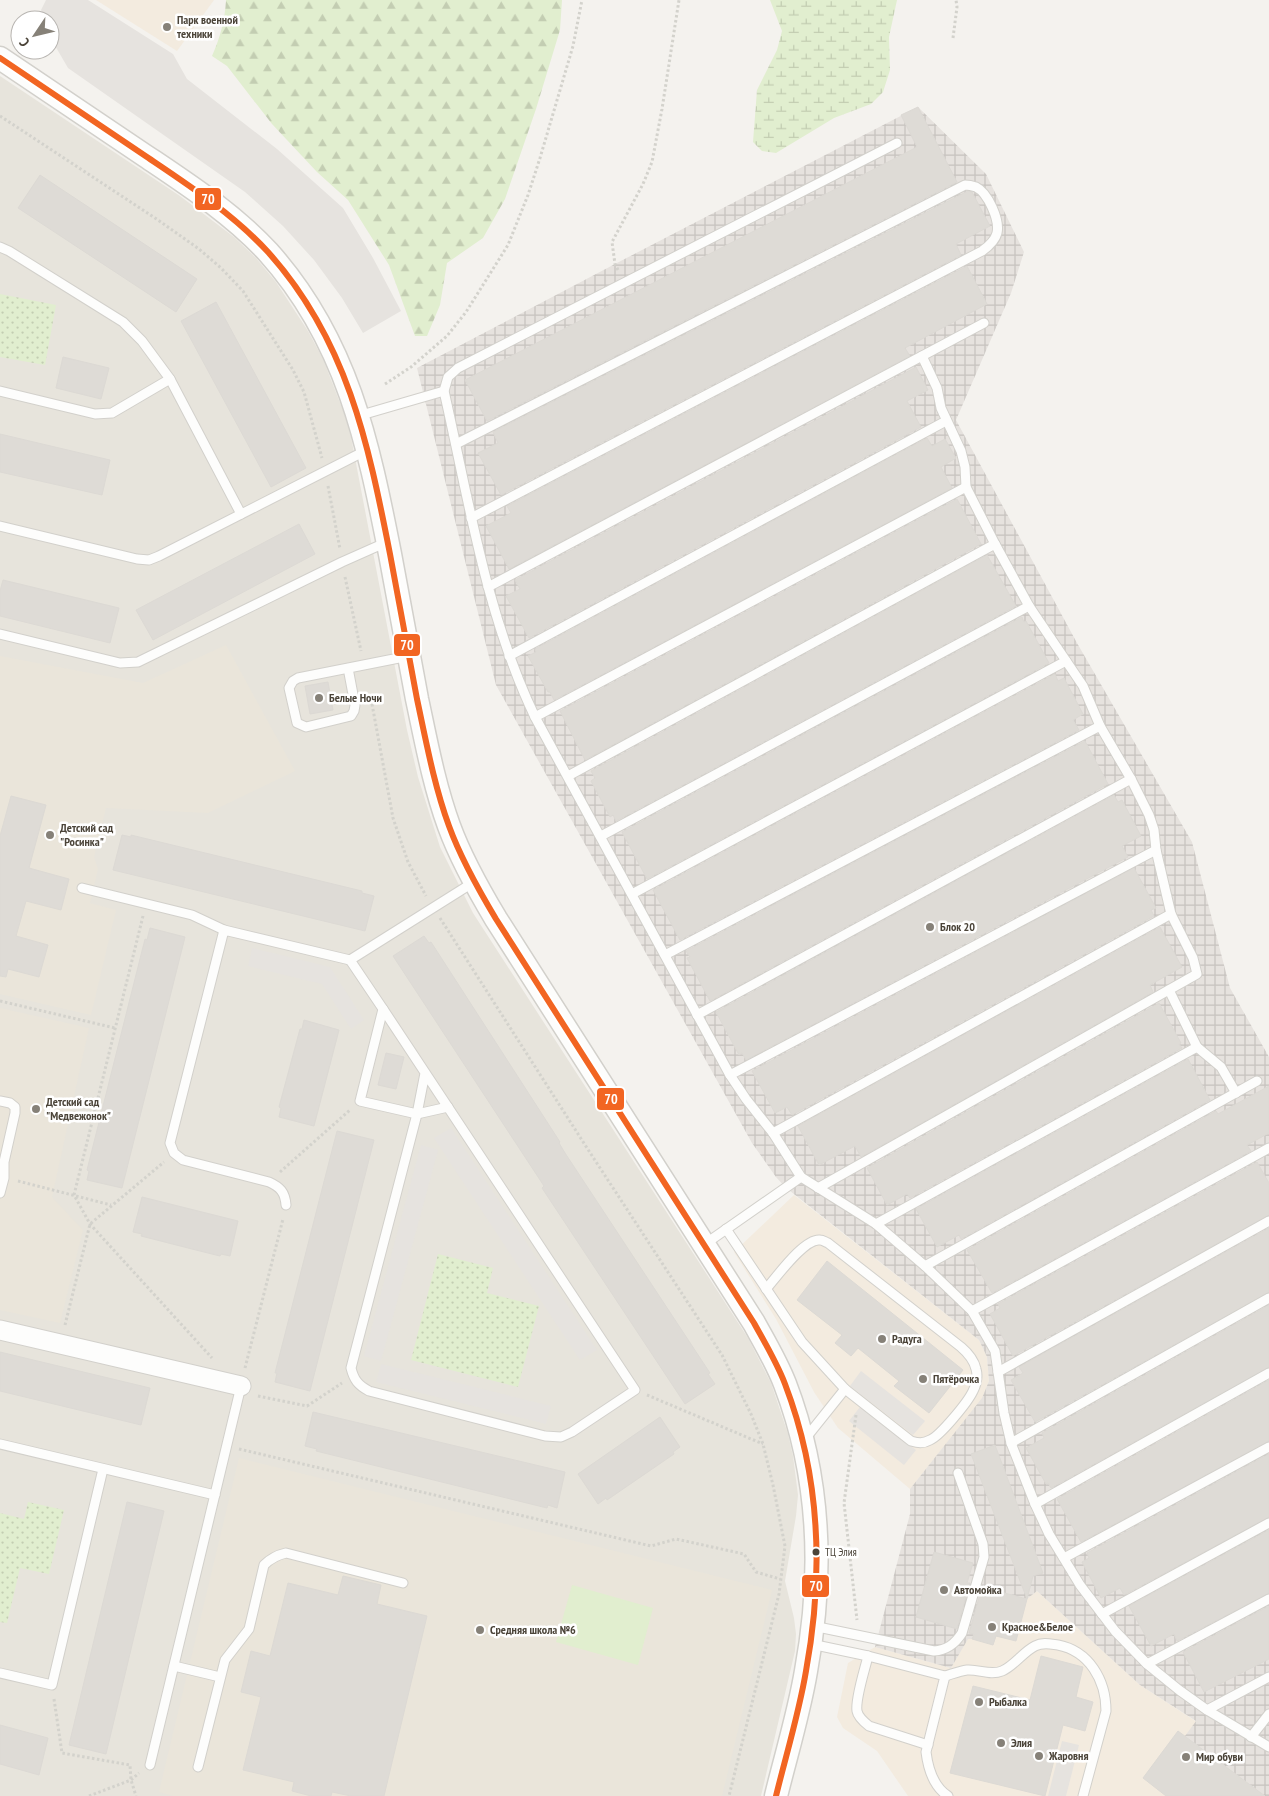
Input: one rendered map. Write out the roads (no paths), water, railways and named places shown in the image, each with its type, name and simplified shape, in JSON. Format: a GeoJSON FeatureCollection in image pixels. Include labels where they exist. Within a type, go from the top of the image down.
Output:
{"type":"FeatureCollection","features":[{"type":"Feature","properties":{"kind":"street"},"geometry":{"type":"LineString","coordinates":[[0,58],[204,195],[238,223],[267,252],[312,311],[332,346],[358,416],[368,450],[409,656],[438,792],[448,826],[474,882],[496,920],[737,1295],[769,1350],[784,1382],[803,1442],[815,1502],[817,1535],[812,1635],[806,1674],[776,1796]]}},
{"type":"Feature","properties":{"kind":"street"},"geometry":{"type":"LineString","coordinates":[[0,1330],[60,1343],[240,1389]]}},
{"type":"Feature","properties":{"kind":"lane"},"geometry":{"type":"LineString","coordinates":[[897,143],[458,368],[448,377],[444,391],[471,518],[488,587],[520,686],[535,718],[730,1075],[746,1099],[774,1133],[801,1177],[876,1224],[925,1266],[972,1311],[995,1351],[1004,1413],[1011,1443],[1035,1504],[1049,1534],[1064,1558],[1102,1614],[1128,1647],[1146,1664],[1207,1710],[1269,1747]]}},
{"type":"Feature","properties":{"kind":"lane"},"geometry":{"type":"LineString","coordinates":[[456,444],[965,185],[975,187],[983,192],[996,215],[998,224],[997,234],[992,243],[982,251],[471,518]]}},
{"type":"Feature","properties":{"kind":"lane"},"geometry":{"type":"LineString","coordinates":[[0,247],[123,322],[142,341],[170,380],[241,514]]}},
{"type":"Feature","properties":{"kind":"lane"},"geometry":{"type":"LineString","coordinates":[[488,587],[984,323]]}},
{"type":"Feature","properties":{"kind":"lane"},"geometry":{"type":"LineString","coordinates":[[818,1188],[1197,974],[1193,958],[1171,914],[1156,850],[1154,830],[1149,815],[1131,779],[1100,726],[1083,686],[1028,606],[966,487],[965,467],[961,451],[946,421],[937,388],[922,356]]}},
{"type":"Feature","properties":{"kind":"lane"},"geometry":{"type":"LineString","coordinates":[[0,391],[95,414],[112,413],[170,380]]}},
{"type":"Feature","properties":{"kind":"lane"},"geometry":{"type":"LineString","coordinates":[[358,416],[444,391]]}},
{"type":"Feature","properties":{"kind":"lane"},"geometry":{"type":"LineString","coordinates":[[509,656],[946,421]]}},
{"type":"Feature","properties":{"kind":"lane"},"geometry":{"type":"LineString","coordinates":[[0,526],[148,560],[368,450]]}},
{"type":"Feature","properties":{"kind":"lane"},"geometry":{"type":"LineString","coordinates":[[535,718],[966,487]]}},
{"type":"Feature","properties":{"kind":"lane"},"geometry":{"type":"LineString","coordinates":[[0,634],[120,663],[138,662],[342,562],[387,542]]}},
{"type":"Feature","properties":{"kind":"lane"},"geometry":{"type":"LineString","coordinates":[[568,776],[995,544]]}},
{"type":"Feature","properties":{"kind":"lane"},"geometry":{"type":"LineString","coordinates":[[601,836],[1028,606]]}},
{"type":"Feature","properties":{"kind":"lane"},"geometry":{"type":"LineString","coordinates":[[348,668],[355,705],[351,716],[306,727],[297,723],[289,688],[293,681],[298,678],[348,668],[409,656]]}},
{"type":"Feature","properties":{"kind":"lane"},"geometry":{"type":"LineString","coordinates":[[632,894],[1066,661]]}},
{"type":"Feature","properties":{"kind":"lane"},"geometry":{"type":"LineString","coordinates":[[665,955],[1100,726]]}},
{"type":"Feature","properties":{"kind":"lane"},"geometry":{"type":"LineString","coordinates":[[697,1015],[1131,779]]}},
{"type":"Feature","properties":{"kind":"lane"},"geometry":{"type":"LineString","coordinates":[[730,1075],[1156,850]]}},
{"type":"Feature","properties":{"kind":"lane"},"geometry":{"type":"LineString","coordinates":[[350,960],[474,882]]}},
{"type":"Feature","properties":{"kind":"lane"},"geometry":{"type":"LineString","coordinates":[[82,888],[192,915],[224,930],[350,960],[448,1106],[635,1390],[572,1432],[561,1437],[545,1436],[369,1391],[359,1386],[350,1368],[417,1114],[425,1073]]}},
{"type":"Feature","properties":{"kind":"lane"},"geometry":{"type":"LineString","coordinates":[[774,1133],[1171,914]]}},
{"type":"Feature","properties":{"kind":"lane"},"geometry":{"type":"LineString","coordinates":[[224,930],[170,1142],[174,1153],[183,1160],[279,1186],[285,1195],[286,1205]]}},
{"type":"Feature","properties":{"kind":"lane"},"geometry":{"type":"LineString","coordinates":[[1169,990],[1197,1047],[1221,1067],[1236,1092]]}},
{"type":"Feature","properties":{"kind":"lane"},"geometry":{"type":"LineString","coordinates":[[383,1009],[360,1101],[417,1114],[448,1106]]}},
{"type":"Feature","properties":{"kind":"lane"},"geometry":{"type":"LineString","coordinates":[[876,1224],[1197,1047]]}},
{"type":"Feature","properties":{"kind":"lane"},"geometry":{"type":"LineString","coordinates":[[925,1266],[1257,1080]]}},
{"type":"Feature","properties":{"kind":"lane"},"geometry":{"type":"LineString","coordinates":[[0,1100],[10,1103],[15,1107],[0,1193]]}},
{"type":"Feature","properties":{"kind":"lane"},"geometry":{"type":"LineString","coordinates":[[972,1311],[1269,1148]]}},
{"type":"Feature","properties":{"kind":"lane"},"geometry":{"type":"LineString","coordinates":[[704,1245],[801,1177]]}},
{"type":"Feature","properties":{"kind":"lane"},"geometry":{"type":"LineString","coordinates":[[998,1372],[1269,1221]]}},
{"type":"Feature","properties":{"kind":"lane"},"geometry":{"type":"LineString","coordinates":[[726,1229],[766,1289],[802,1342],[845,1389],[912,1441],[920,1443],[938,1436],[972,1392],[976,1380],[976,1369],[971,1357],[961,1347],[828,1243],[820,1240],[811,1242],[802,1248],[766,1289]]}},
{"type":"Feature","properties":{"kind":"lane"},"geometry":{"type":"LineString","coordinates":[[1011,1443],[1269,1298]]}},
{"type":"Feature","properties":{"kind":"lane"},"geometry":{"type":"LineString","coordinates":[[1035,1504],[1269,1373]]}},
{"type":"Feature","properties":{"kind":"lane"},"geometry":{"type":"LineString","coordinates":[[150,1765],[240,1389]]}},
{"type":"Feature","properties":{"kind":"lane"},"geometry":{"type":"LineString","coordinates":[[803,1442],[845,1389]]}},
{"type":"Feature","properties":{"kind":"lane"},"geometry":{"type":"LineString","coordinates":[[0,1444],[215,1495]]}},
{"type":"Feature","properties":{"kind":"lane"},"geometry":{"type":"LineString","coordinates":[[1064,1558],[1269,1447]]}},
{"type":"Feature","properties":{"kind":"lane"},"geometry":{"type":"LineString","coordinates":[[0,1673],[52,1685],[104,1469]]}},
{"type":"Feature","properties":{"kind":"lane"},"geometry":{"type":"LineString","coordinates":[[812,1635],[858,1636],[934,1651],[942,1651],[957,1641],[962,1633],[984,1558],[983,1544],[958,1473]]}},
{"type":"Feature","properties":{"kind":"lane"},"geometry":{"type":"LineString","coordinates":[[1102,1614],[1269,1523]]}},
{"type":"Feature","properties":{"kind":"lane"},"geometry":{"type":"LineString","coordinates":[[198,1767],[225,1660],[249,1629],[264,1565],[277,1555],[286,1554],[404,1583]]}},
{"type":"Feature","properties":{"kind":"lane"},"geometry":{"type":"LineString","coordinates":[[1146,1664],[1269,1599]]}},
{"type":"Feature","properties":{"kind":"lane"},"geometry":{"type":"LineString","coordinates":[[812,1635],[868,1656],[945,1676],[966,1670],[993,1674],[1003,1671],[1030,1649],[1046,1643],[1067,1647],[1082,1654],[1091,1664],[1101,1681],[1106,1699],[1106,1711],[1083,1796]]}},
{"type":"Feature","properties":{"kind":"lane"},"geometry":{"type":"LineString","coordinates":[[868,1656],[857,1703],[857,1712],[862,1720],[869,1726],[928,1745]]}},
{"type":"Feature","properties":{"kind":"lane"},"geometry":{"type":"LineString","coordinates":[[174,1666],[220,1677]]}},
{"type":"Feature","properties":{"kind":"lane"},"geometry":{"type":"LineString","coordinates":[[945,1676],[926,1752],[927,1764],[934,1780],[947,1796]]}},
{"type":"Feature","properties":{"kind":"lane"},"geometry":{"type":"LineString","coordinates":[[1207,1710],[1269,1677]]}},
{"type":"Feature","properties":{"kind":"lane"},"geometry":{"type":"LineString","coordinates":[[1251,1737],[1269,1714]]}},
{"type":"Feature","properties":{"kind":"place","name":"Парк военной техники"},"geometry":{"type":"Point","coordinates":[167,27]}},
{"type":"Feature","properties":{"kind":"place","name":"Белые Ночи"},"geometry":{"type":"Point","coordinates":[319,698]}},
{"type":"Feature","properties":{"kind":"place","name":"Детский сад \"Росинка\""},"geometry":{"type":"Point","coordinates":[50,835]}},
{"type":"Feature","properties":{"kind":"place","name":"Блок 20"},"geometry":{"type":"Point","coordinates":[930,927]}},
{"type":"Feature","properties":{"kind":"place","name":"Детский сад \"Медвежонок\""},"geometry":{"type":"Point","coordinates":[36,1109]}},
{"type":"Feature","properties":{"kind":"place","name":"Радуга"},"geometry":{"type":"Point","coordinates":[882,1339]}},
{"type":"Feature","properties":{"kind":"place","name":"Пятёрочка"},"geometry":{"type":"Point","coordinates":[923,1379]}},
{"type":"Feature","properties":{"kind":"place","name":"ТЦ Элия"},"geometry":{"type":"Point","coordinates":[816,1552]}},
{"type":"Feature","properties":{"kind":"place","name":"Автомойка"},"geometry":{"type":"Point","coordinates":[944,1590]}},
{"type":"Feature","properties":{"kind":"place","name":"Красное&Белое"},"geometry":{"type":"Point","coordinates":[992,1627]}},
{"type":"Feature","properties":{"kind":"place","name":"Средняя школа №6"},"geometry":{"type":"Point","coordinates":[480,1630]}},
{"type":"Feature","properties":{"kind":"place","name":"Рыбалка"},"geometry":{"type":"Point","coordinates":[979,1702]}},
{"type":"Feature","properties":{"kind":"place","name":"Элия"},"geometry":{"type":"Point","coordinates":[1001,1743]}},
{"type":"Feature","properties":{"kind":"place","name":"Жаровня"},"geometry":{"type":"Point","coordinates":[1039,1756]}},
{"type":"Feature","properties":{"kind":"place","name":"Мир обуви"},"geometry":{"type":"Point","coordinates":[1186,1757]}}]}
